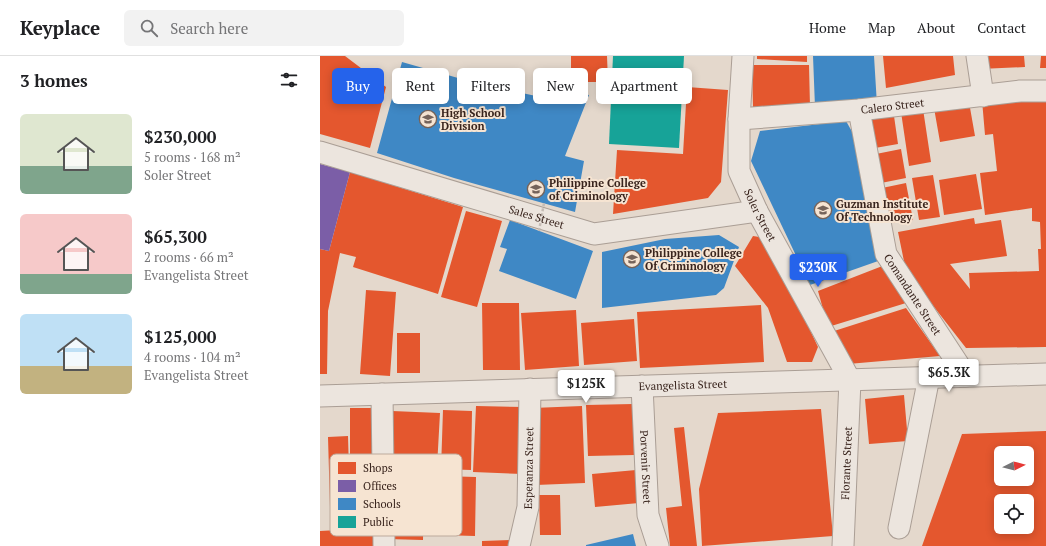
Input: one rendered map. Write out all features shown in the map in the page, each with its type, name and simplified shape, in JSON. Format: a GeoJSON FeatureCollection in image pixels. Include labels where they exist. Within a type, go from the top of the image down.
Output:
{"type":"FeatureCollection","features":[{"type":"Feature","properties":{"kind":"street","name":"Soler Street"},"geometry":{"type":"LineString","coordinates":[[743,56],[739,119],[739,171],[757,211],[850,380]]}},
{"type":"Feature","properties":{"kind":"street"},"geometry":{"type":"LineString","coordinates":[[977,56],[983,96]]}},
{"type":"Feature","properties":{"kind":"street","name":"Calero Street"},"geometry":{"type":"LineString","coordinates":[[739,119],[859,110],[1020,91],[1046,91]]}},
{"type":"Feature","properties":{"kind":"street","name":"Comandante Street"},"geometry":{"type":"LineString","coordinates":[[859,110],[886,254],[966,376]]}},
{"type":"Feature","properties":{"kind":"street","name":"Sales Street"},"geometry":{"type":"LineString","coordinates":[[320,152],[594,234],[757,211]]}},
{"type":"Feature","properties":{"kind":"street","name":"Evangelista Street"},"geometry":{"type":"LineString","coordinates":[[320,396],[1046,374]]}},
{"type":"Feature","properties":{"kind":"street"},"geometry":{"type":"LineString","coordinates":[[899,528],[929,377]]}},
{"type":"Feature","properties":{"kind":"street","name":"Florante Street"},"geometry":{"type":"LineString","coordinates":[[843,546],[850,380]]}},
{"type":"Feature","properties":{"kind":"street","name":"Porvenir Street"},"geometry":{"type":"LineString","coordinates":[[642,386],[648,515],[658,546]]}},
{"type":"Feature","properties":{"kind":"street","name":"Esperanza Street"},"geometry":{"type":"LineString","coordinates":[[519,546],[528,507],[530,389]]}},
{"type":"Feature","properties":{"kind":"street"},"geometry":{"type":"LineString","coordinates":[[382,394],[383,454]]}},
{"type":"Feature","properties":{"kind":"street"},"geometry":{"type":"LineString","coordinates":[[384,536],[384,546]]}},
{"type":"Feature","properties":{"kind":"path"},"geometry":{"type":"LineString","coordinates":[[539,231],[544,204]]}},
{"type":"Feature","properties":{"kind":"building: Shops"},"geometry":{"type":"Polygon","coordinates":[[[320,56],[345,56],[361,68],[332,68],[332,104],[382,104],[370,148],[320,134],[320,56]]]}},
{"type":"Feature","properties":{"kind":"building: Shops"},"geometry":{"type":"Polygon","coordinates":[[[571,56],[607,56],[607,68],[596,68],[596,82],[588,82],[588,68],[571,68],[571,56]]]}},
{"type":"Feature","properties":{"kind":"building: Shops"},"geometry":{"type":"Polygon","coordinates":[[[757,56],[807,56],[807,62],[757,59],[757,56]]]}},
{"type":"Feature","properties":{"kind":"building: Shops"},"geometry":{"type":"Polygon","coordinates":[[[883,56],[953,56],[955,75],[886,88],[883,56]]]}},
{"type":"Feature","properties":{"kind":"building: Shops"},"geometry":{"type":"Polygon","coordinates":[[[980,56],[1024,56],[1025,67],[980,69],[980,56]]]}},
{"type":"Feature","properties":{"kind":"building: Shops"},"geometry":{"type":"Polygon","coordinates":[[[1041,56],[1046,56],[1046,68],[1040,68],[1041,56]]]}},
{"type":"Feature","properties":{"kind":"building: Shops"},"geometry":{"type":"Polygon","coordinates":[[[752,65],[809,65],[810,107],[753,108],[752,65]]]}},
{"type":"Feature","properties":{"kind":"building: Shops"},"geometry":{"type":"Polygon","coordinates":[[[692,87],[728,90],[721,182],[708,198],[613,214],[617,150],[683,154],[686,104],[692,104],[692,87]]]}},
{"type":"Feature","properties":{"kind":"building: Shops"},"geometry":{"type":"Polygon","coordinates":[[[1046,97],[1046,347],[966,348],[906,271],[898,232],[974,218],[975,224],[1001,220],[1007,256],[950,264],[970,289],[969,273],[1039,271],[1038,249],[1041,249],[1040,222],[1032,221],[1032,208],[985,215],[980,173],[997,171],[993,134],[985,135],[982,100],[1046,97]]]}},
{"type":"Feature","properties":{"kind":"building: Shops"},"geometry":{"type":"Polygon","coordinates":[[[969,102],[975,136],[940,142],[934,108],[969,102]]]}},
{"type":"Feature","properties":{"kind":"building: Shops"},"geometry":{"type":"Polygon","coordinates":[[[923,109],[931,162],[909,166],[901,112],[923,109]]]}},
{"type":"Feature","properties":{"kind":"building: Shops"},"geometry":{"type":"Polygon","coordinates":[[[894,116],[898,144],[875,148],[870,120],[894,116]]]}},
{"type":"Feature","properties":{"kind":"building: Shops"},"geometry":{"type":"Polygon","coordinates":[[[901,149],[906,178],[881,183],[876,154],[901,149]]]}},
{"type":"Feature","properties":{"kind":"building: Shops"},"geometry":{"type":"Polygon","coordinates":[[[350,172],[463,207],[438,294],[353,267],[356,257],[340,253],[328,311],[327,374],[320,374],[320,249],[329,251],[350,172]]]}},
{"type":"Feature","properties":{"kind":"building: Shops"},"geometry":{"type":"Polygon","coordinates":[[[976,174],[982,209],[944,215],[939,180],[976,174]]]}},
{"type":"Feature","properties":{"kind":"building: Shops"},"geometry":{"type":"Polygon","coordinates":[[[933,175],[940,217],[919,220],[912,178],[933,175]]]}},
{"type":"Feature","properties":{"kind":"building: Shops"},"geometry":{"type":"Polygon","coordinates":[[[906,183],[913,220],[890,223],[882,188],[906,183]]]}},
{"type":"Feature","properties":{"kind":"building: Shops"},"geometry":{"type":"Polygon","coordinates":[[[466,211],[502,221],[477,307],[441,297],[466,211]]]}},
{"type":"Feature","properties":{"kind":"building: Shops"},"geometry":{"type":"Polygon","coordinates":[[[753,236],[765,238],[818,347],[812,362],[787,362],[768,308],[735,266],[753,236]]]}},
{"type":"Feature","properties":{"kind":"building: Shops"},"geometry":{"type":"Polygon","coordinates":[[[885,265],[906,303],[828,327],[818,291],[885,265]]]}},
{"type":"Feature","properties":{"kind":"building: Shops"},"geometry":{"type":"Polygon","coordinates":[[[366,290],[396,292],[390,376],[360,374],[366,290]]]}},
{"type":"Feature","properties":{"kind":"building: Shops"},"geometry":{"type":"Polygon","coordinates":[[[482,303],[519,303],[520,370],[483,370],[482,303]]]}},
{"type":"Feature","properties":{"kind":"building: Shops"},"geometry":{"type":"Polygon","coordinates":[[[761,305],[764,362],[640,368],[637,312],[761,305]]]}},
{"type":"Feature","properties":{"kind":"building: Shops"},"geometry":{"type":"Polygon","coordinates":[[[906,308],[940,356],[848,364],[831,332],[906,308]]]}},
{"type":"Feature","properties":{"kind":"building: Shops"},"geometry":{"type":"Polygon","coordinates":[[[576,310],[579,366],[525,370],[521,313],[576,310]]]}},
{"type":"Feature","properties":{"kind":"building: Shops"},"geometry":{"type":"Polygon","coordinates":[[[634,319],[637,361],[584,365],[581,323],[634,319]]]}},
{"type":"Feature","properties":{"kind":"building: Shops"},"geometry":{"type":"Polygon","coordinates":[[[397,333],[420,333],[420,373],[397,373],[397,333]]]}},
{"type":"Feature","properties":{"kind":"building: Shops"},"geometry":{"type":"Polygon","coordinates":[[[904,395],[908,441],[869,444],[865,399],[904,395]]]}},
{"type":"Feature","properties":{"kind":"building: Shops"},"geometry":{"type":"Polygon","coordinates":[[[633,404],[634,455],[588,456],[586,405],[633,404]]]}},
{"type":"Feature","properties":{"kind":"building: Shops"},"geometry":{"type":"Polygon","coordinates":[[[476,406],[525,407],[523,474],[473,472],[476,406]]]}},
{"type":"Feature","properties":{"kind":"building: Shops"},"geometry":{"type":"Polygon","coordinates":[[[582,406],[585,483],[536,485],[533,408],[582,406]]]}},
{"type":"Feature","properties":{"kind":"building: Shops"},"geometry":{"type":"Polygon","coordinates":[[[350,408],[379,408],[378,454],[350,454],[350,408]]]}},
{"type":"Feature","properties":{"kind":"building: Shops"},"geometry":{"type":"Polygon","coordinates":[[[821,409],[833,536],[702,546],[699,489],[718,413],[821,409]]]}},
{"type":"Feature","properties":{"kind":"building: Shops"},"geometry":{"type":"Polygon","coordinates":[[[443,410],[472,411],[471,470],[462,470],[462,454],[442,454],[443,410]]]}},
{"type":"Feature","properties":{"kind":"building: Shops"},"geometry":{"type":"Polygon","coordinates":[[[392,411],[440,413],[438,454],[390,454],[392,411]]]}},
{"type":"Feature","properties":{"kind":"building: Shops"},"geometry":{"type":"Polygon","coordinates":[[[684,427],[697,546],[670,546],[666,508],[682,506],[674,428],[684,427]]]}},
{"type":"Feature","properties":{"kind":"building: Shops"},"geometry":{"type":"Polygon","coordinates":[[[1046,431],[1046,546],[922,546],[962,434],[1046,431]]]}},
{"type":"Feature","properties":{"kind":"building: Shops"},"geometry":{"type":"Polygon","coordinates":[[[348,436],[349,454],[330,454],[330,507],[328,437],[348,436]]]}},
{"type":"Feature","properties":{"kind":"building: Shops"},"geometry":{"type":"Polygon","coordinates":[[[636,470],[639,503],[595,507],[592,474],[636,470]]]}},
{"type":"Feature","properties":{"kind":"building: Shops"},"geometry":{"type":"Polygon","coordinates":[[[462,477],[476,477],[475,536],[462,536],[462,477]]]}},
{"type":"Feature","properties":{"kind":"building: Shops"},"geometry":{"type":"Polygon","coordinates":[[[539,495],[560,495],[561,535],[540,535],[539,495]]]}},
{"type":"Feature","properties":{"kind":"building: Shops"},"geometry":{"type":"Polygon","coordinates":[[[330,530],[330,536],[373,536],[374,546],[320,546],[320,531],[330,530]]]}},
{"type":"Feature","properties":{"kind":"building: Shops"},"geometry":{"type":"Polygon","coordinates":[[[387,536],[423,536],[423,540],[387,539],[387,536]]]}},
{"type":"Feature","properties":{"kind":"building: Shops"},"geometry":{"type":"Polygon","coordinates":[[[511,540],[511,546],[482,546],[482,541],[511,540]]]}},
{"type":"Feature","properties":{"kind":"building: Offices"},"geometry":{"type":"Polygon","coordinates":[[[320,164],[350,172],[329,251],[320,249],[320,164]]]}},
{"type":"Feature","properties":{"kind":"building: Schools"},"geometry":{"type":"Polygon","coordinates":[[[813,56],[874,56],[877,105],[815,107],[813,56]]]}},
{"type":"Feature","properties":{"kind":"building: Schools","name":"Philippine College of Criminology"},"geometry":{"type":"Polygon","coordinates":[[[402,62],[423,68],[400,68],[402,62]]]}},
{"type":"Feature","properties":{"kind":"building: Schools","name":"Philippine College of Criminology"},"geometry":{"type":"Polygon","coordinates":[[[449,75],[457,78],[457,104],[525,104],[525,94],[533,95],[533,104],[585,104],[565,156],[584,161],[575,212],[454,178],[377,153],[392,98],[392,104],[449,104],[449,75]]]}},
{"type":"Feature","properties":{"kind":"building: Schools","name":"Guzman Institute Of Technology"},"geometry":{"type":"Polygon","coordinates":[[[846,121],[855,137],[881,260],[810,285],[751,161],[760,131],[846,121]]]}},
{"type":"Feature","properties":{"kind":"building: Schools"},"geometry":{"type":"Polygon","coordinates":[[[510,220],[593,251],[576,299],[499,271],[507,249],[500,247],[510,220]]]}},
{"type":"Feature","properties":{"kind":"building: Schools"},"geometry":{"type":"Polygon","coordinates":[[[719,235],[739,247],[724,288],[716,295],[602,308],[602,252],[665,239],[719,235]]]}},
{"type":"Feature","properties":{"kind":"building: Schools"},"geometry":{"type":"Polygon","coordinates":[[[633,534],[636,546],[586,546],[586,545],[633,534]]]}},
{"type":"Feature","properties":{"kind":"building: Public"},"geometry":{"type":"Polygon","coordinates":[[[613,56],[684,56],[683,68],[612,68],[613,56]]]}},
{"type":"Feature","properties":{"kind":"building: Public"},"geometry":{"type":"Polygon","coordinates":[[[611,104],[681,104],[679,148],[609,144],[611,104]]]}},
{"type":"Feature","properties":{"kind":"place","name":"High School Division"},"geometry":{"type":"Point","coordinates":[428,119]}},
{"type":"Feature","properties":{"kind":"place","name":"Philippine College of Criminology"},"geometry":{"type":"Point","coordinates":[536,189]}},
{"type":"Feature","properties":{"kind":"place","name":"Guzman Institute Of Technology"},"geometry":{"type":"Point","coordinates":[823,210]}},
{"type":"Feature","properties":{"kind":"place","name":"Philippine College Of Criminology"},"geometry":{"type":"Point","coordinates":[632,259]}}]}
